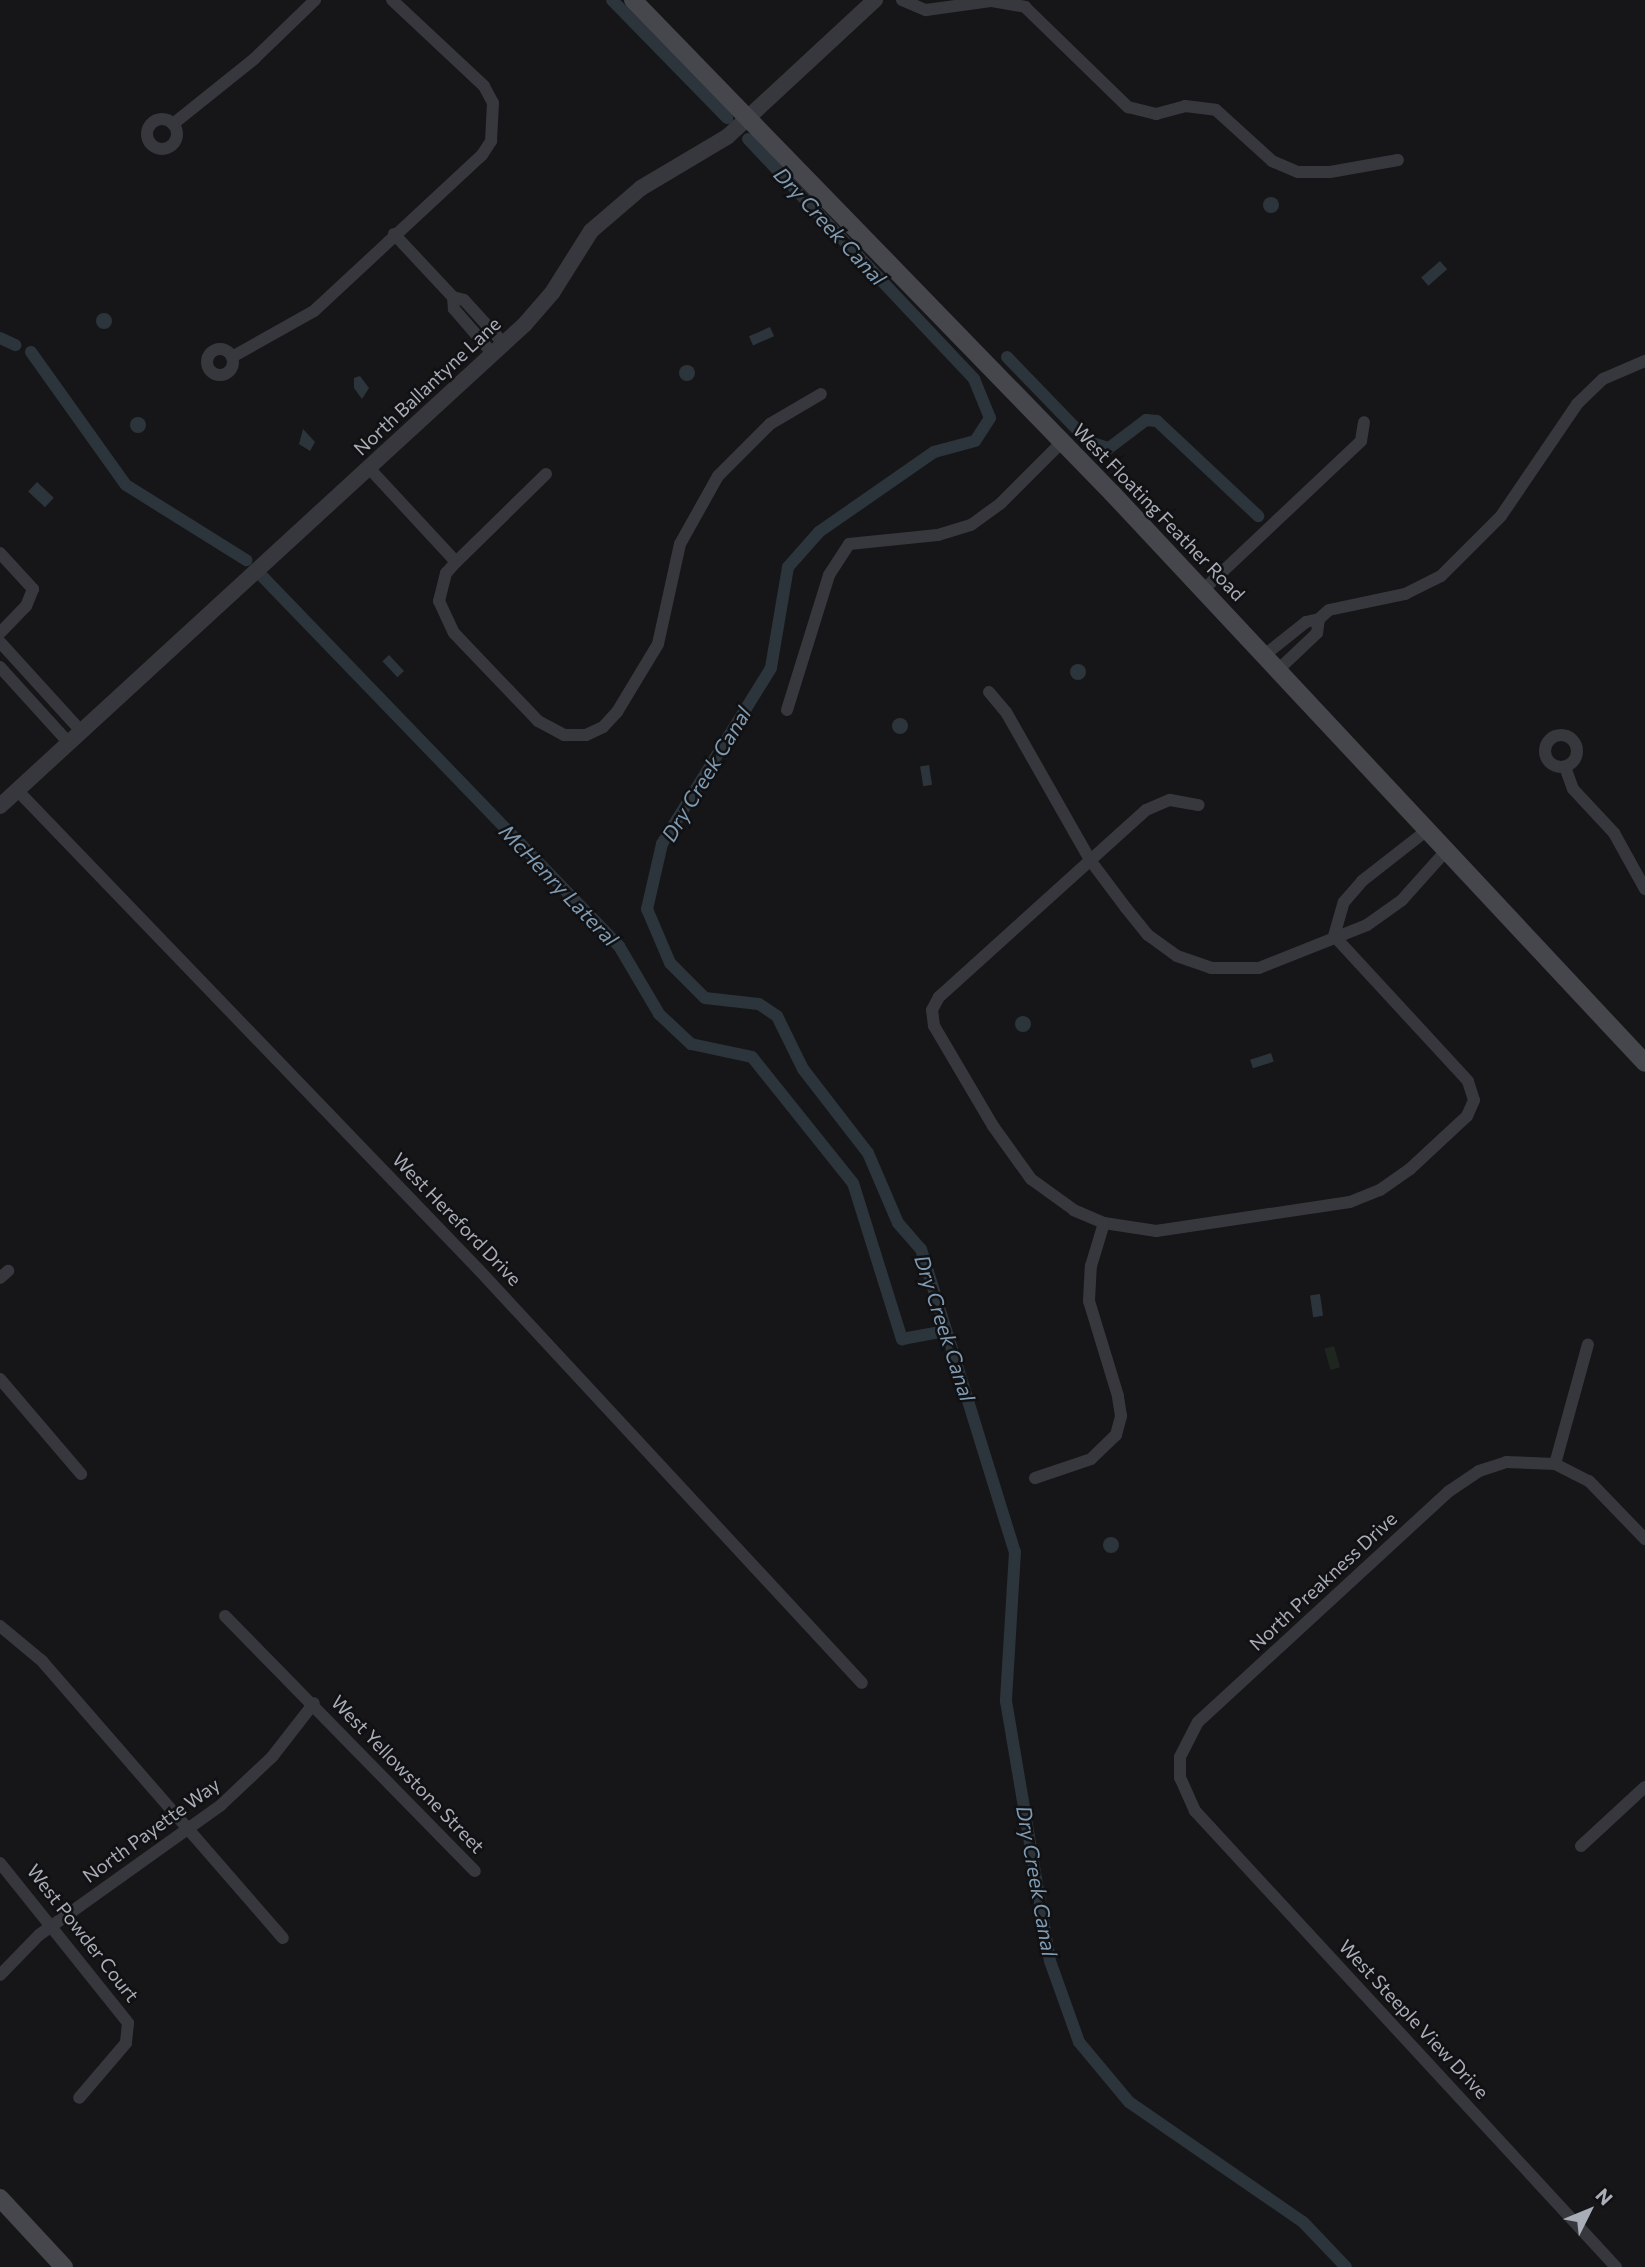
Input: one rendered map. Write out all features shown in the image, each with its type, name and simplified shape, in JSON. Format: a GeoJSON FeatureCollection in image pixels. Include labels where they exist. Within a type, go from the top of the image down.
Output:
{"type":"FeatureCollection","features":[{"type":"Feature","properties":{"kind":"main road","name":"West Floating Feather Road"},"geometry":{"type":"LineString","coordinates":[[633,0],[1280,668],[1445,852],[1645,1063]]}},
{"type":"Feature","properties":{"kind":"main road"},"geometry":{"type":"LineString","coordinates":[[0,2198],[64,2267]]}},
{"type":"Feature","properties":{"kind":"street"},"geometry":{"type":"LineString","coordinates":[[173,124],[315,0]]}},
{"type":"Feature","properties":{"kind":"street"},"geometry":{"type":"LineString","coordinates":[[232,357],[314,311],[482,155],[495,124],[493,103],[484,86],[392,0]]}},
{"type":"Feature","properties":{"kind":"street","name":"North Ballantyne Lane"},"geometry":{"type":"LineString","coordinates":[[0,806],[498,349],[552,293],[580,243],[620,204],[665,172],[715,146],[749,119],[875,0]]}},
{"type":"Feature","properties":{"kind":"street"},"geometry":{"type":"LineString","coordinates":[[902,0],[926,10],[992,1],[1026,7],[1128,107],[1156,114],[1185,106],[1216,110],[1272,161],[1298,172],[1330,172],[1398,160]]}},
{"type":"Feature","properties":{"kind":"street"},"geometry":{"type":"LineString","coordinates":[[394,234],[453,297],[454,309],[498,349]]}},
{"type":"Feature","properties":{"kind":"street"},"geometry":{"type":"LineString","coordinates":[[1266,654],[1306,622],[1318,620],[1329,610],[1405,594],[1440,576],[1501,516],[1577,404],[1603,379],[1645,361]]}},
{"type":"Feature","properties":{"kind":"street"},"geometry":{"type":"LineString","coordinates":[[546,474],[446,573],[439,601],[454,633],[538,721],[564,735],[586,734],[603,727],[617,712],[658,643],[680,544],[718,476],[770,424],[821,394]]}},
{"type":"Feature","properties":{"kind":"street"},"geometry":{"type":"LineString","coordinates":[[1203,590],[1362,441],[1364,422]]}},
{"type":"Feature","properties":{"kind":"street"},"geometry":{"type":"LineString","coordinates":[[787,710],[829,575],[849,544],[938,535],[971,525],[1001,503],[1063,441]]}},
{"type":"Feature","properties":{"kind":"street"},"geometry":{"type":"LineString","coordinates":[[369,468],[456,562]]}},
{"type":"Feature","properties":{"kind":"street"},"geometry":{"type":"LineString","coordinates":[[0,553],[33,589],[26,606],[0,633]]}},
{"type":"Feature","properties":{"kind":"street"},"geometry":{"type":"LineString","coordinates":[[1280,668],[1317,633],[1318,620]]}},
{"type":"Feature","properties":{"kind":"street"},"geometry":{"type":"LineString","coordinates":[[0,642],[81,732]]}},
{"type":"Feature","properties":{"kind":"street"},"geometry":{"type":"LineString","coordinates":[[0,667],[69,743]]}},
{"type":"Feature","properties":{"kind":"street"},"geometry":{"type":"LineString","coordinates":[[989,692],[1006,712],[1090,860],[1148,935],[1177,956],[1210,968],[1259,968],[1367,925],[1402,900],[1445,852]]}},
{"type":"Feature","properties":{"kind":"street"},"geometry":{"type":"LineString","coordinates":[[1565,766],[1573,789],[1614,833],[1645,889]]}},
{"type":"Feature","properties":{"kind":"street","name":"West Hereford Drive"},"geometry":{"type":"LineString","coordinates":[[17,790],[479,1270],[862,1683]]}},
{"type":"Feature","properties":{"kind":"street"},"geometry":{"type":"LineString","coordinates":[[1199,805],[1170,800],[1146,810],[939,997],[932,1010],[934,1026],[973,1092],[1031,1179],[1074,1210],[1104,1223],[1156,1231],[1350,1202],[1380,1190],[1410,1169],[1467,1116],[1474,1100],[1468,1081],[1334,936]]}},
{"type":"Feature","properties":{"kind":"street"},"geometry":{"type":"LineString","coordinates":[[1334,936],[1344,902],[1362,881],[1426,831]]}},
{"type":"Feature","properties":{"kind":"street"},"geometry":{"type":"LineString","coordinates":[[1035,1478],[1091,1459],[1116,1435],[1121,1416],[1118,1396],[1088,1294],[1091,1266],[1104,1223]]}},
{"type":"Feature","properties":{"kind":"street"},"geometry":{"type":"LineString","coordinates":[[1588,1344],[1555,1464],[1589,1482],[1645,1539]]}},
{"type":"Feature","properties":{"kind":"street"},"geometry":{"type":"LineString","coordinates":[[0,1379],[80,1474]]}},
{"type":"Feature","properties":{"kind":"street","name":"North Preakness Drive"},"geometry":{"type":"LineString","coordinates":[[1185,1796],[1180,1757],[1198,1722],[1448,1492],[1479,1472],[1506,1462],[1555,1464]]}},
{"type":"Feature","properties":{"kind":"street","name":"West Yellowstone Street"},"geometry":{"type":"LineString","coordinates":[[225,1615],[314,1703],[475,1871]]}},
{"type":"Feature","properties":{"kind":"street"},"geometry":{"type":"LineString","coordinates":[[0,1626],[42,1661],[283,1938]]}},
{"type":"Feature","properties":{"kind":"street","name":"North Payette Way"},"geometry":{"type":"LineString","coordinates":[[0,1975],[49,1927],[187,1830],[248,1782],[314,1703]]}},
{"type":"Feature","properties":{"kind":"street"},"geometry":{"type":"LineString","coordinates":[[1581,1846],[1645,1787]]}},
{"type":"Feature","properties":{"kind":"street","name":"West Steeple View Drive"},"geometry":{"type":"LineString","coordinates":[[1185,1796],[1616,2267]]}},
{"type":"Feature","properties":{"kind":"street","name":"West Powder Court"},"geometry":{"type":"LineString","coordinates":[[0,1863],[128,2024],[126,2043],[79,2098]]}},
{"type":"Feature","properties":{"kind":"shaded area"},"geometry":{"type":"Polygon","coordinates":[[[1271,197],[1277,199],[1277,211],[1271,213],[1265,211],[1263,205],[1265,199],[1271,197]]]}},
{"type":"Feature","properties":{"kind":"shaded area"},"geometry":{"type":"Polygon","coordinates":[[[1440,261],[1447,269],[1428,286],[1421,277],[1440,261]]]}},
{"type":"Feature","properties":{"kind":"shaded area"},"geometry":{"type":"Polygon","coordinates":[[[104,313],[110,315],[110,327],[104,329],[98,327],[96,321],[98,315],[104,313]]]}},
{"type":"Feature","properties":{"kind":"shaded area"},"geometry":{"type":"Polygon","coordinates":[[[770,327],[774,336],[753,345],[749,336],[770,327]]]}},
{"type":"Feature","properties":{"kind":"shaded area"},"geometry":{"type":"Polygon","coordinates":[[[687,365],[693,367],[693,379],[687,381],[681,379],[679,373],[681,367],[687,365]]]}},
{"type":"Feature","properties":{"kind":"shaded area"},"geometry":{"type":"Polygon","coordinates":[[[360,376],[369,388],[362,399],[354,388],[354,378],[360,376]]]}},
{"type":"Feature","properties":{"kind":"shaded area"},"geometry":{"type":"Polygon","coordinates":[[[138,417],[144,419],[144,431],[138,433],[132,431],[130,425],[132,419],[138,417]]]}},
{"type":"Feature","properties":{"kind":"shaded area"},"geometry":{"type":"Polygon","coordinates":[[[303,429],[315,442],[310,451],[299,444],[303,429]]]}},
{"type":"Feature","properties":{"kind":"shaded area"},"geometry":{"type":"Polygon","coordinates":[[[37,482],[54,498],[45,507],[28,492],[37,482]]]}},
{"type":"Feature","properties":{"kind":"shaded area"},"geometry":{"type":"Polygon","coordinates":[[[389,655],[404,671],[397,677],[382,661],[389,655]]]}},
{"type":"Feature","properties":{"kind":"shaded area"},"geometry":{"type":"Polygon","coordinates":[[[1078,664],[1084,666],[1084,678],[1078,680],[1072,678],[1070,672],[1072,666],[1078,664]]]}},
{"type":"Feature","properties":{"kind":"shaded area"},"geometry":{"type":"Polygon","coordinates":[[[900,718],[906,720],[906,732],[900,734],[894,732],[892,726],[894,720],[900,718]]]}},
{"type":"Feature","properties":{"kind":"shaded area"},"geometry":{"type":"Polygon","coordinates":[[[929,765],[932,785],[923,786],[920,766],[929,765]]]}},
{"type":"Feature","properties":{"kind":"shaded area"},"geometry":{"type":"Polygon","coordinates":[[[1023,1016],[1029,1018],[1029,1030],[1023,1032],[1017,1030],[1015,1024],[1017,1018],[1023,1016]]]}},
{"type":"Feature","properties":{"kind":"shaded area"},"geometry":{"type":"Polygon","coordinates":[[[1271,1053],[1274,1062],[1253,1068],[1250,1060],[1271,1053]]]}},
{"type":"Feature","properties":{"kind":"shaded area"},"geometry":{"type":"Polygon","coordinates":[[[1320,1294],[1323,1316],[1313,1317],[1310,1295],[1320,1294]]]}},
{"type":"Feature","properties":{"kind":"shaded area"},"geometry":{"type":"Polygon","coordinates":[[[1334,1346],[1340,1367],[1330,1370],[1324,1349],[1334,1346]]]}},
{"type":"Feature","properties":{"kind":"shaded area"},"geometry":{"type":"Polygon","coordinates":[[[1111,1537],[1117,1539],[1117,1551],[1111,1553],[1105,1551],[1103,1545],[1105,1539],[1111,1537]]]}},
{"type":"Feature","properties":{"kind":"waterway","name":"Dry Creek Canal"},"geometry":{"type":"LineString","coordinates":[[612,0],[727,118]]}},
{"type":"Feature","properties":{"kind":"waterway","name":"Dry Creek Canal"},"geometry":{"type":"LineString","coordinates":[[748,139],[974,379],[990,418],[975,441],[934,452],[819,532],[788,567],[771,668],[662,844],[647,909],[670,963],[705,998],[759,1004],[777,1016],[803,1069],[868,1153],[898,1223],[921,1249],[1015,1552],[1006,1701],[1050,1961],[1079,2042],[1129,2102],[1303,2222],[1346,2267]]}},
{"type":"Feature","properties":{"kind":"waterway","name":"McHenry Lateral"},"geometry":{"type":"LineString","coordinates":[[0,338],[15,345]]}},
{"type":"Feature","properties":{"kind":"waterway","name":"McHenry Lateral"},"geometry":{"type":"LineString","coordinates":[[31,352],[126,485],[246,560]]}},
{"type":"Feature","properties":{"kind":"waterway"},"geometry":{"type":"LineString","coordinates":[[1007,357],[1089,442],[1109,448],[1146,420],[1157,421],[1258,516]]}},
{"type":"Feature","properties":{"kind":"waterway","name":"McHenry Lateral"},"geometry":{"type":"LineString","coordinates":[[260,574],[619,946],[659,1014],[691,1044],[752,1057],[853,1183],[902,1339],[946,1331]]}}]}
